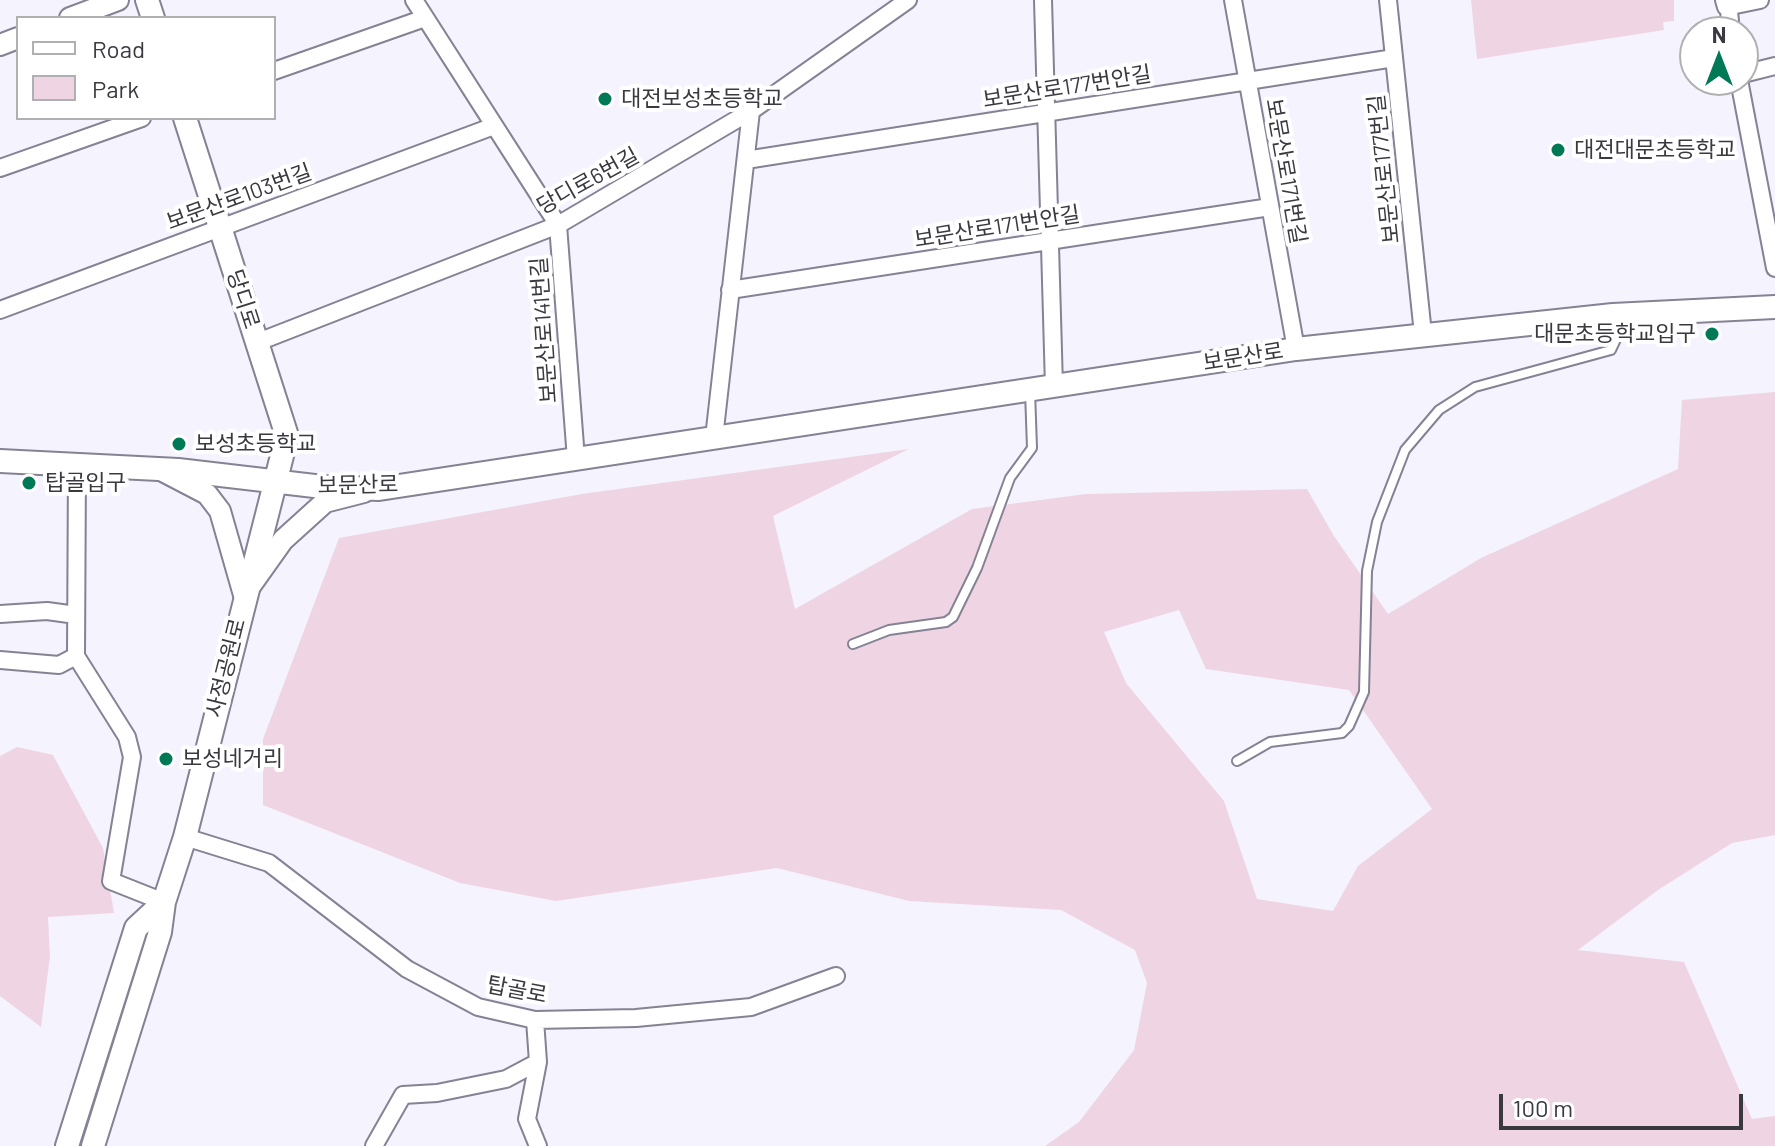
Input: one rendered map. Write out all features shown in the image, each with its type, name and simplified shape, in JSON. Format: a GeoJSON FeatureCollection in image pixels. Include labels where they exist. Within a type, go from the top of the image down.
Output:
{"type":"FeatureCollection","features":[{"type":"Feature","properties":{"kind":"main road","name":"당디로"},"geometry":{"type":"LineString","coordinates":[[186,120],[287,436],[278,481]]}},
{"type":"Feature","properties":{"kind":"main road","name":"보문산로"},"geometry":{"type":"LineString","coordinates":[[0,461],[159,469],[379,489],[1296,349],[1628,314],[1775,307]]}},
{"type":"Feature","properties":{"kind":"main road","name":"사정공원로"},"geometry":{"type":"LineString","coordinates":[[93,1146],[160,932],[164,902],[185,837],[244,595],[278,481]]}},
{"type":"Feature","properties":{"kind":"main road","name":"사정공원로"},"geometry":{"type":"LineString","coordinates":[[67,1146],[136,928],[164,902]]}},
{"type":"Feature","properties":{"kind":"street"},"geometry":{"type":"LineString","coordinates":[[75,16],[118,0]]}},
{"type":"Feature","properties":{"kind":"street","name":"보문산로141번길"},"geometry":{"type":"LineString","coordinates":[[414,0],[558,225],[576,459]]}},
{"type":"Feature","properties":{"kind":"street","name":"당디로6번길"},"geometry":{"type":"LineString","coordinates":[[258,342],[558,225],[751,111],[908,0]]}},
{"type":"Feature","properties":{"kind":"street"},"geometry":{"type":"LineString","coordinates":[[1043,0],[1054,386]]}},
{"type":"Feature","properties":{"kind":"street","name":"보문산로171번길"},"geometry":{"type":"LineString","coordinates":[[1233,0],[1296,349]]}},
{"type":"Feature","properties":{"kind":"street","name":"보문산로177번길"},"geometry":{"type":"LineString","coordinates":[[1388,0],[1423,334]]}},
{"type":"Feature","properties":{"kind":"street"},"geometry":{"type":"LineString","coordinates":[[1726,2],[1760,0]]}},
{"type":"Feature","properties":{"kind":"street"},"geometry":{"type":"LineString","coordinates":[[276,70],[425,18]]}},
{"type":"Feature","properties":{"kind":"street","name":"보문산로177번안길"},"geometry":{"type":"LineString","coordinates":[[746,160],[1394,58]]}},
{"type":"Feature","properties":{"kind":"street"},"geometry":{"type":"LineString","coordinates":[[1742,96],[1775,268]]}},
{"type":"Feature","properties":{"kind":"street"},"geometry":{"type":"LineString","coordinates":[[714,438],[751,111]]}},
{"type":"Feature","properties":{"kind":"street"},"geometry":{"type":"LineString","coordinates":[[0,168],[136,120]]}},
{"type":"Feature","properties":{"kind":"street","name":"보문산로103번길"},"geometry":{"type":"LineString","coordinates":[[0,310],[494,126]]}},
{"type":"Feature","properties":{"kind":"street","name":"보문산로171번안길"},"geometry":{"type":"LineString","coordinates":[[730,290],[1270,207]]}},
{"type":"Feature","properties":{"kind":"street"},"geometry":{"type":"LineString","coordinates":[[77,465],[76,656],[127,737],[132,757],[111,881],[164,902]]}},
{"type":"Feature","properties":{"kind":"street"},"geometry":{"type":"LineString","coordinates":[[159,469],[207,494],[220,511],[244,595]]}},
{"type":"Feature","properties":{"kind":"street"},"geometry":{"type":"LineString","coordinates":[[244,595],[283,540],[325,502],[379,489]]}},
{"type":"Feature","properties":{"kind":"street"},"geometry":{"type":"LineString","coordinates":[[0,614],[47,611],[76,615]]}},
{"type":"Feature","properties":{"kind":"street"},"geometry":{"type":"LineString","coordinates":[[0,660],[59,665],[76,656]]}},
{"type":"Feature","properties":{"kind":"street","name":"탑골로"},"geometry":{"type":"LineString","coordinates":[[185,837],[269,863],[407,969],[478,1007],[535,1020],[636,1018],[751,1007],[836,976]]}},
{"type":"Feature","properties":{"kind":"street"},"geometry":{"type":"LineString","coordinates":[[535,1020],[538,1062],[527,1119],[538,1146]]}},
{"type":"Feature","properties":{"kind":"street"},"geometry":{"type":"LineString","coordinates":[[374,1146],[403,1095],[437,1093],[506,1079],[538,1062]]}},
{"type":"Feature","properties":{"kind":"lane"},"geometry":{"type":"LineString","coordinates":[[1237,761],[1270,742],[1342,733],[1349,726],[1364,692],[1367,571],[1377,522],[1405,450],[1431,420],[1475,387],[1611,350],[1628,314]]}},
{"type":"Feature","properties":{"kind":"lane"},"geometry":{"type":"LineString","coordinates":[[853,644],[889,630],[946,622],[953,617],[977,568],[1010,478],[1032,448],[1030,390]]}},
{"type":"Feature","properties":{"kind":"green space"},"geometry":{"type":"Polygon","coordinates":[[[1471,0],[1674,0],[1674,21],[1663,22],[1664,30],[1477,59],[1471,0]]]}},
{"type":"Feature","properties":{"kind":"green space"},"geometry":{"type":"Polygon","coordinates":[[[1775,392],[1775,835],[1732,843],[1658,890],[1578,950],[1684,962],[1752,1119],[1775,1116],[1775,1146],[1045,1146],[1079,1122],[1134,1050],[1147,983],[1135,950],[1061,910],[909,901],[777,868],[556,901],[460,883],[263,805],[263,739],[339,538],[582,494],[909,449],[773,516],[795,609],[972,509],[1086,494],[1307,489],[1334,536],[1388,614],[1481,558],[1678,469],[1682,400],[1775,392]],[[1179,610],[1104,632],[1126,683],[1224,801],[1257,899],[1333,911],[1358,866],[1432,809],[1349,690],[1206,669],[1179,610]]]}},
{"type":"Feature","properties":{"kind":"green space"},"geometry":{"type":"Polygon","coordinates":[[[17,747],[53,755],[103,848],[114,913],[48,917],[50,956],[41,1027],[0,996],[0,756],[17,747]]]}},
{"type":"Feature","properties":{"kind":"place","name":"대전보성초등학교"},"geometry":{"type":"Point","coordinates":[605,99]}},
{"type":"Feature","properties":{"kind":"place","name":"대전대문초등학교"},"geometry":{"type":"Point","coordinates":[1558,150]}},
{"type":"Feature","properties":{"kind":"place","name":"대문초등학교입구"},"geometry":{"type":"Point","coordinates":[1712,334]}},
{"type":"Feature","properties":{"kind":"place","name":"보성초등학교"},"geometry":{"type":"Point","coordinates":[179,444]}},
{"type":"Feature","properties":{"kind":"place","name":"탑골입구"},"geometry":{"type":"Point","coordinates":[29,483]}},
{"type":"Feature","properties":{"kind":"place","name":"보성네거리"},"geometry":{"type":"Point","coordinates":[166,759]}}]}
